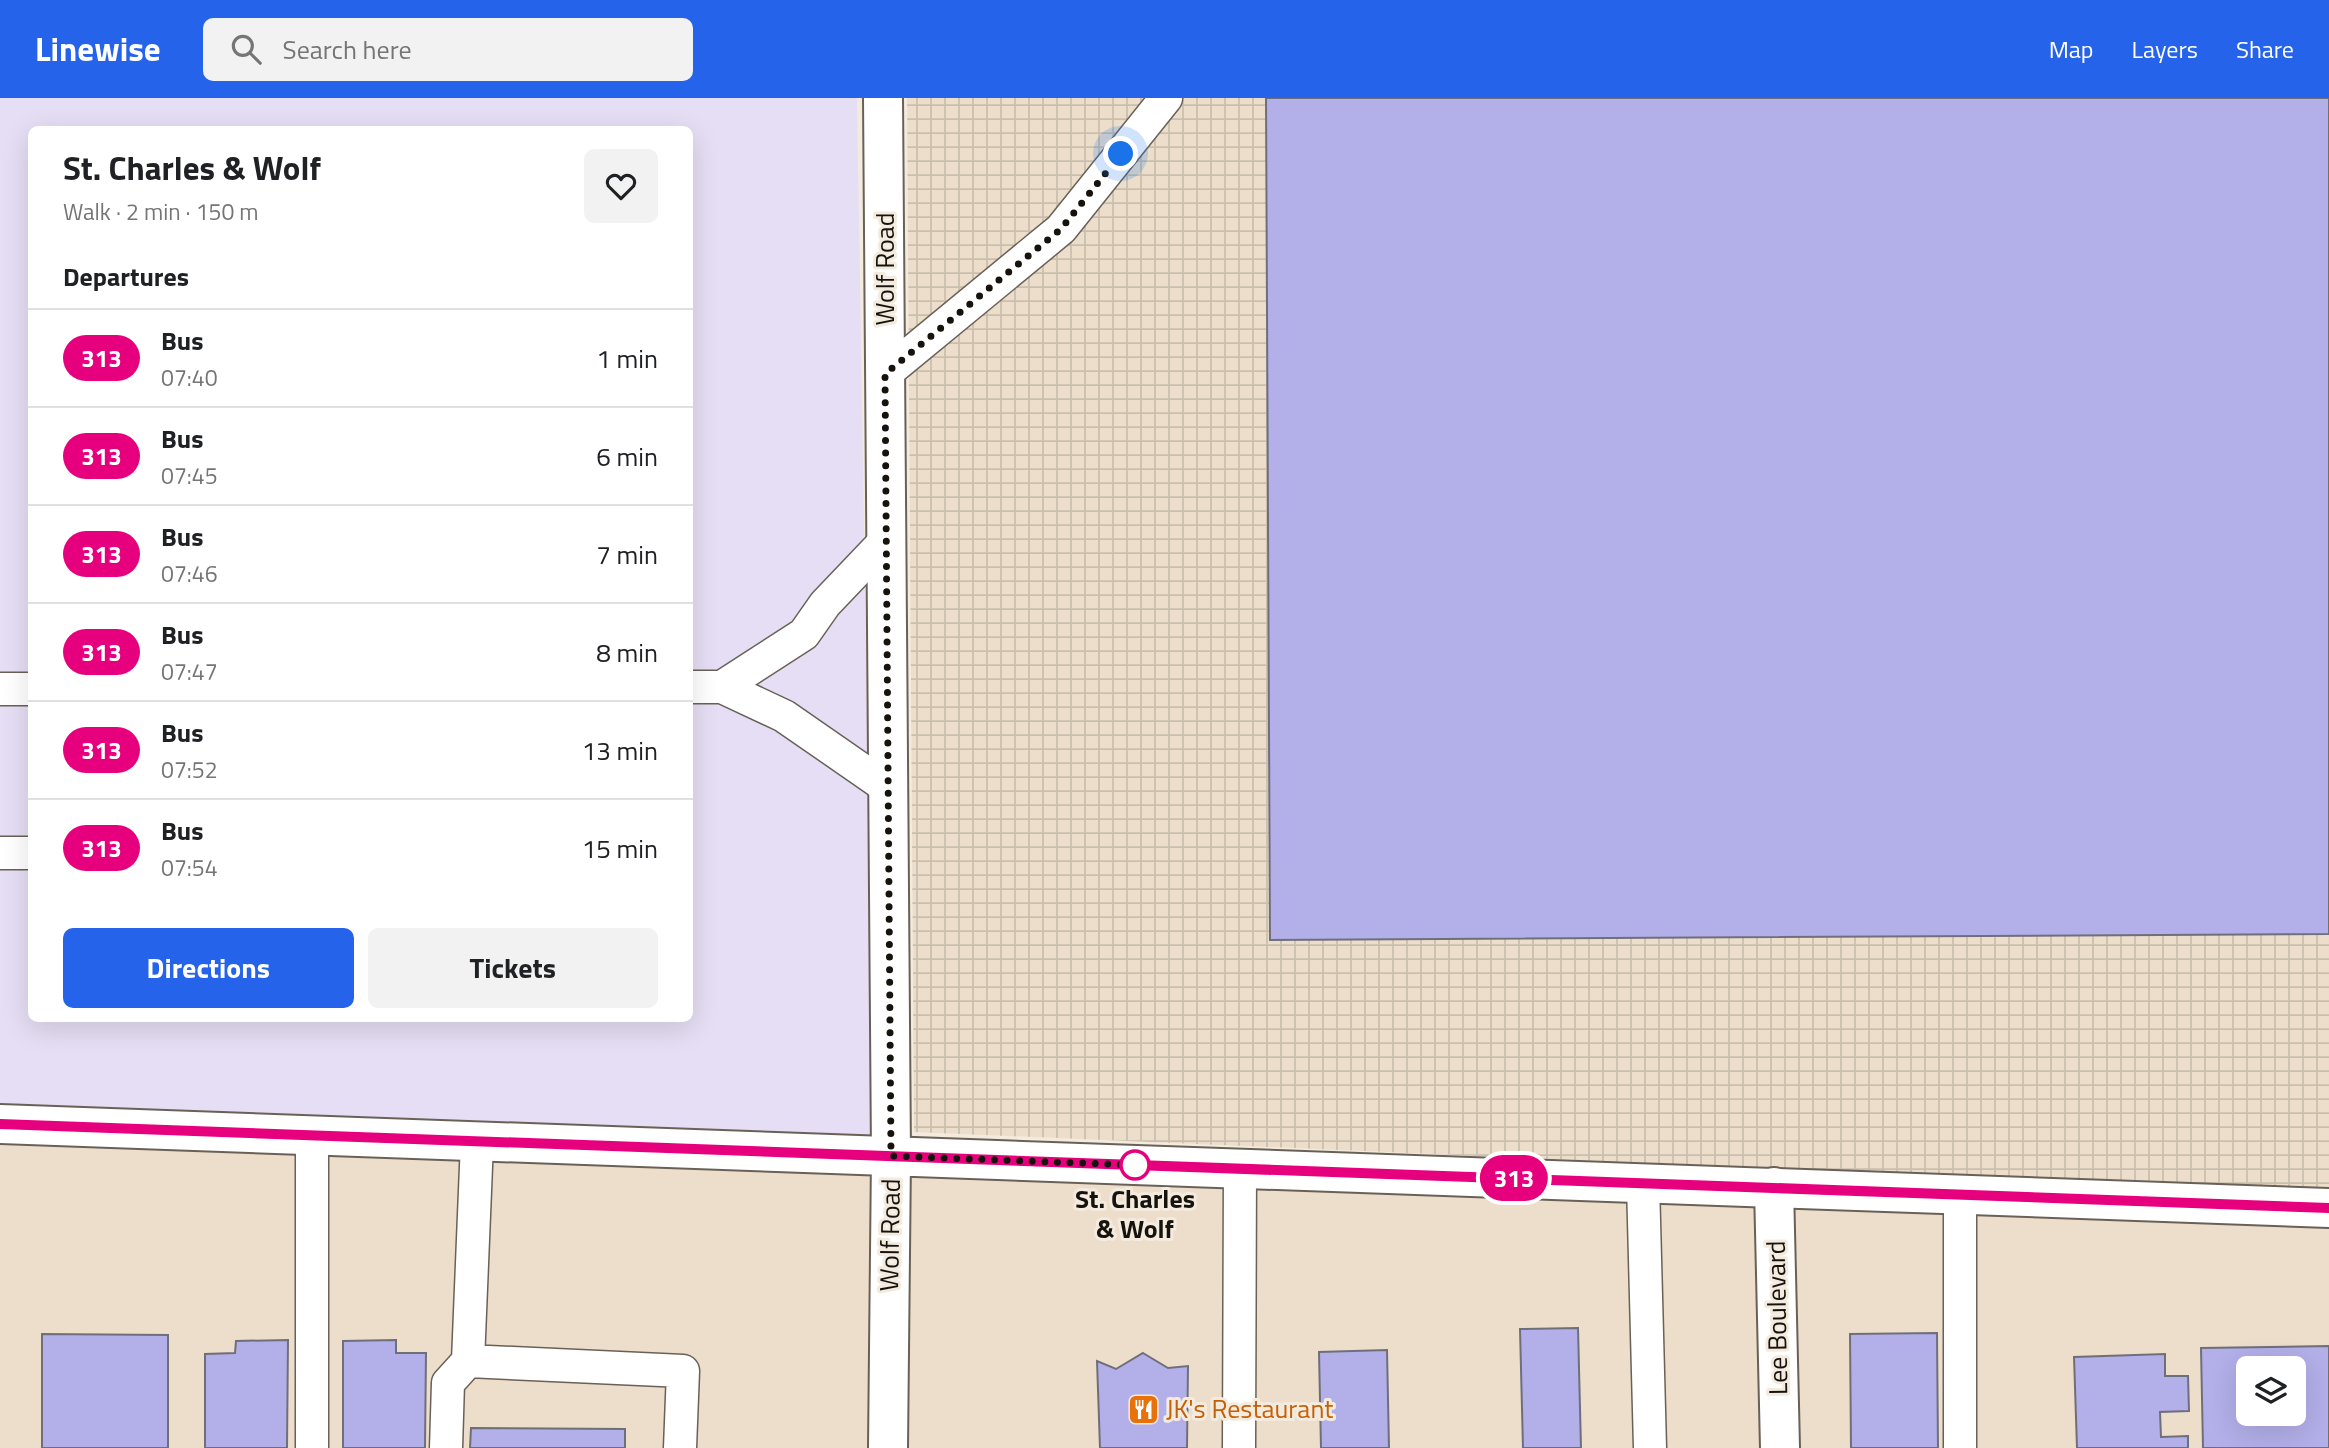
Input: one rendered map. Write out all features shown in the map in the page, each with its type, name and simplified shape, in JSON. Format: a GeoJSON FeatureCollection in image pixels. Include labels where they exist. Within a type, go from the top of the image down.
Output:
{"type":"FeatureCollection","features":[{"type":"Feature","properties":{"kind":"main road","name":"Wolf Road"},"geometry":{"type":"LineString","coordinates":[[883,98],[891,1156],[888,1448]]}},
{"type":"Feature","properties":{"kind":"main road"},"geometry":{"type":"LineString","coordinates":[[0,1124],[2329,1208]]}},
{"type":"Feature","properties":{"kind":"main road","name":"Lee Boulevard"},"geometry":{"type":"LineString","coordinates":[[1774,1188],[1780,1448]]}},
{"type":"Feature","properties":{"kind":"lane"},"geometry":{"type":"LineString","coordinates":[[885,374],[1061,229],[1166,98]]}},
{"type":"Feature","properties":{"kind":"lane"},"geometry":{"type":"LineString","coordinates":[[722,687],[804,634],[825,604],[887,539]]}},
{"type":"Feature","properties":{"kind":"lane"},"geometry":{"type":"LineString","coordinates":[[693,687],[722,687],[783,716],[888,788]]}},
{"type":"Feature","properties":{"kind":"lane"},"geometry":{"type":"LineString","coordinates":[[0,689],[28,689]]}},
{"type":"Feature","properties":{"kind":"lane"},"geometry":{"type":"LineString","coordinates":[[0,853],[28,853]]}},
{"type":"Feature","properties":{"kind":"lane"},"geometry":{"type":"LineString","coordinates":[[312,1136],[312,1448]]}},
{"type":"Feature","properties":{"kind":"lane"},"geometry":{"type":"LineString","coordinates":[[446,1448],[448,1383],[468,1362],[477,1142]]}},
{"type":"Feature","properties":{"kind":"lane"},"geometry":{"type":"LineString","coordinates":[[1239,1448],[1240,1169]]}},
{"type":"Feature","properties":{"kind":"lane"},"geometry":{"type":"LineString","coordinates":[[1643,1183],[1650,1448]]}},
{"type":"Feature","properties":{"kind":"lane"},"geometry":{"type":"LineString","coordinates":[[1960,1194],[1960,1448]]}},
{"type":"Feature","properties":{"kind":"lane"},"geometry":{"type":"LineString","coordinates":[[468,1362],[682,1371],[680,1448]]}},
{"type":"Feature","properties":{"kind":"shaded area"},"geometry":{"type":"Polygon","coordinates":[[[0,98],[857,98],[874,1136],[0,1104],[0,98]]]}},
{"type":"Feature","properties":{"kind":"shaded area"},"geometry":{"type":"Polygon","coordinates":[[[907,98],[2329,98],[2329,1192],[914,1132],[907,98]]]}},
{"type":"Feature","properties":{"kind":"shaded area"},"geometry":{"type":"Polygon","coordinates":[[[0,1140],[871,1173],[872,1448],[0,1448],[0,1140]]]}},
{"type":"Feature","properties":{"kind":"shaded area"},"geometry":{"type":"Polygon","coordinates":[[[911,1175],[2329,1224],[2329,1448],[908,1448],[911,1175]]]}},
{"type":"Feature","properties":{"kind":"building"},"geometry":{"type":"Polygon","coordinates":[[[1266,98],[2329,98],[2329,934],[1270,940],[1266,98]]]}},
{"type":"Feature","properties":{"kind":"building"},"geometry":{"type":"Polygon","coordinates":[[[1578,1328],[1581,1448],[1523,1448],[1520,1329],[1578,1328]]]}},
{"type":"Feature","properties":{"kind":"building"},"geometry":{"type":"Polygon","coordinates":[[[1937,1333],[1938,1448],[1851,1448],[1850,1334],[1937,1333]]]}},
{"type":"Feature","properties":{"kind":"building"},"geometry":{"type":"Polygon","coordinates":[[[42,1334],[168,1335],[168,1448],[42,1448],[42,1334]]]}},
{"type":"Feature","properties":{"kind":"building"},"geometry":{"type":"Polygon","coordinates":[[[288,1340],[287,1448],[205,1448],[205,1354],[235,1353],[236,1341],[288,1340]]]}},
{"type":"Feature","properties":{"kind":"building"},"geometry":{"type":"Polygon","coordinates":[[[396,1340],[396,1353],[426,1353],[425,1448],[343,1448],[343,1341],[396,1340]]]}},
{"type":"Feature","properties":{"kind":"building"},"geometry":{"type":"Polygon","coordinates":[[[2329,1346],[2329,1448],[2203,1448],[2201,1348],[2329,1346]]]}},
{"type":"Feature","properties":{"kind":"building"},"geometry":{"type":"Polygon","coordinates":[[[1387,1350],[1389,1448],[1321,1448],[1319,1352],[1387,1350]]]}},
{"type":"Feature","properties":{"kind":"building","name":"JK's Restaurant"},"geometry":{"type":"Polygon","coordinates":[[[1143,1353],[1168,1368],[1188,1366],[1187,1448],[1100,1448],[1097,1361],[1116,1369],[1143,1353]]]}},
{"type":"Feature","properties":{"kind":"building"},"geometry":{"type":"Polygon","coordinates":[[[2165,1354],[2165,1376],[2188,1376],[2189,1411],[2160,1412],[2161,1437],[2188,1436],[2188,1448],[2077,1448],[2074,1357],[2165,1354]]]}},
{"type":"Feature","properties":{"kind":"building"},"geometry":{"type":"Polygon","coordinates":[[[471,1428],[625,1429],[625,1448],[470,1448],[471,1428]]]}},
{"type":"Feature","properties":{"kind":"bus line","name":"313"},"geometry":{"type":"LineString","coordinates":[[0,1124],[2329,1208]]}},
{"type":"Feature","properties":{"kind":"place","name":"St. Charles & Wolf"},"geometry":{"type":"Point","coordinates":[1135,1165]}},
{"type":"Feature","properties":{"kind":"place","name":"JK's Restaurant"},"geometry":{"type":"Point","coordinates":[1143,1409]}},
{"type":"Feature","properties":{"kind":"route"},"geometry":{"type":"LineString","coordinates":[[1121,154],[1061,229],[885,374],[891,1156],[1135,1165]]}}]}
